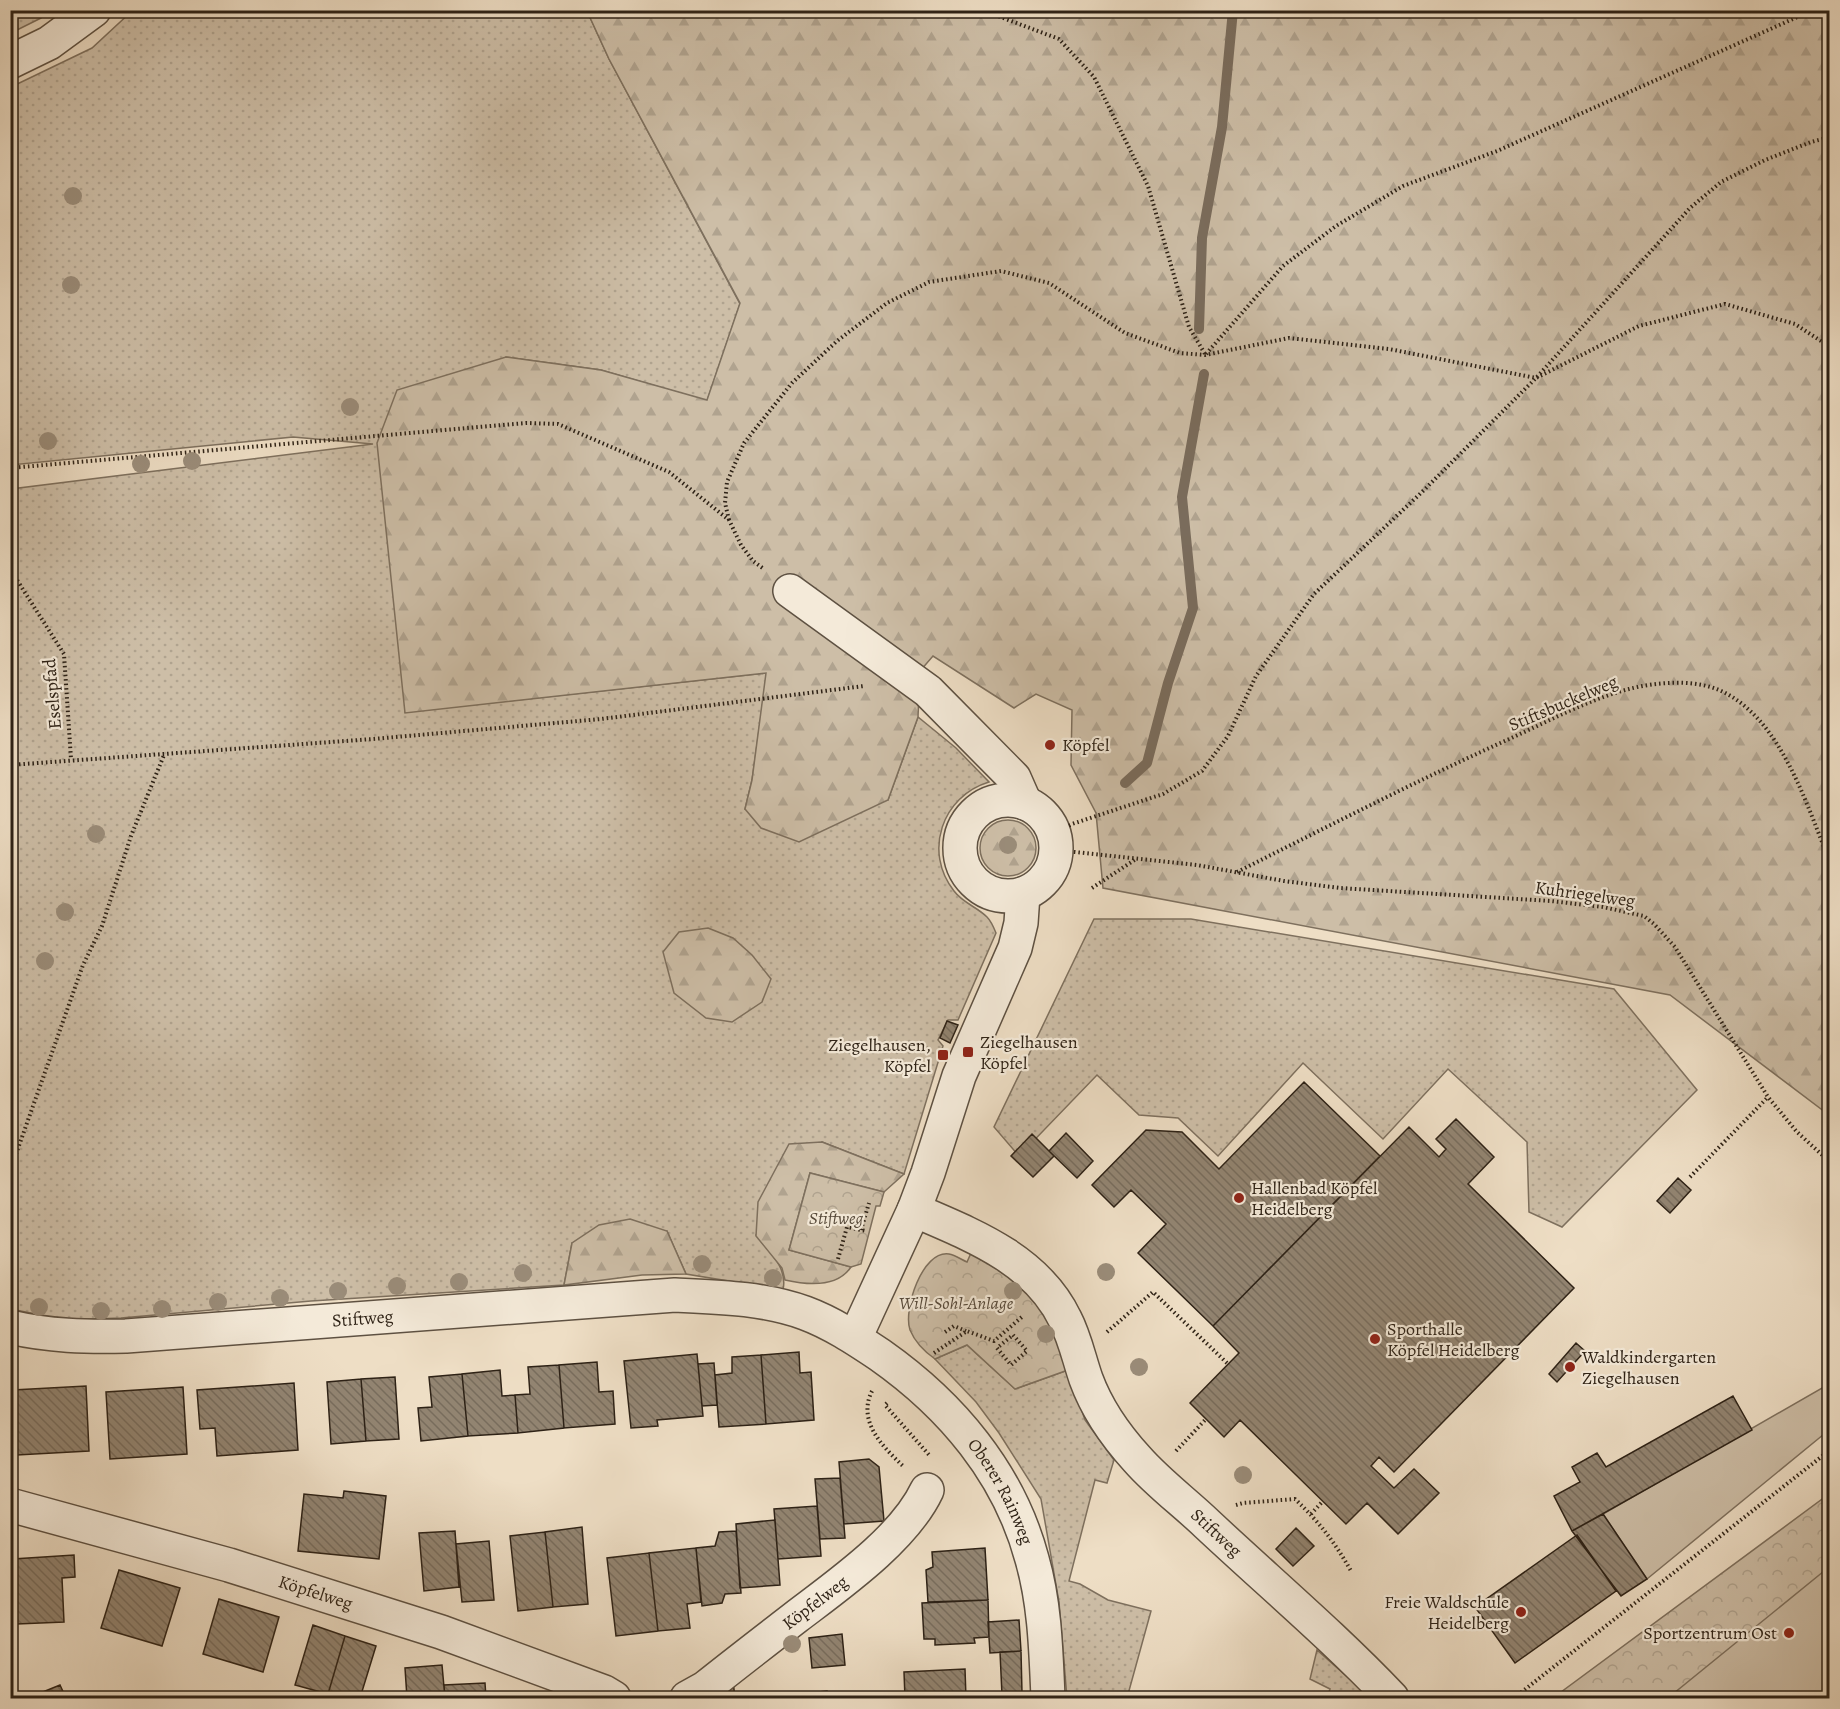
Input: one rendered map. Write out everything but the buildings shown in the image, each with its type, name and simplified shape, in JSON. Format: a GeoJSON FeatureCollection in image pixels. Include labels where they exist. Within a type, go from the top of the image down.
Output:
{"type":"FeatureCollection","features":[{"type":"Feature","properties":{"kind":"street"},"geometry":{"type":"LineString","coordinates":[[10,62],[49,43],[94,10]]}},
{"type":"Feature","properties":{"kind":"street"},"geometry":{"type":"LineString","coordinates":[[790,591],[928,691],[1014,778],[1025,803]]}},
{"type":"Feature","properties":{"kind":"street"},"geometry":{"type":"LineString","coordinates":[[997,801],[1025,803],[1041,813],[1047,820],[1054,842],[1053,865],[1036,887],[1023,894],[1000,895],[983,889],[964,868],[960,850],[963,831],[980,809],[997,801]]}},
{"type":"Feature","properties":{"kind":"street"},"geometry":{"type":"LineString","coordinates":[[855,1338],[914,1210],[958,1076],[1014,948],[1021,923],[1023,894]]}},
{"type":"Feature","properties":{"kind":"street","name":"Stiftweg"},"geometry":{"type":"LineString","coordinates":[[914,1210],[973,1235],[1013,1258],[1048,1294],[1065,1319],[1077,1348],[1086,1380],[1101,1412],[1117,1437],[1146,1468],[1359,1664],[1392,1698]]}},
{"type":"Feature","properties":{"kind":"street","name":"Stiftweg"},"geometry":{"type":"LineString","coordinates":[[10,1327],[82,1338],[126,1336],[675,1294],[718,1297],[784,1307],[830,1323],[855,1338]]}},
{"type":"Feature","properties":{"kind":"street","name":"Oberer Rainweg"},"geometry":{"type":"LineString","coordinates":[[855,1338],[892,1364],[938,1403],[969,1436],[1003,1487],[1021,1525],[1039,1587],[1048,1698]]}},
{"type":"Feature","properties":{"kind":"street","name":"Köpfelweg"},"geometry":{"type":"LineString","coordinates":[[687,1698],[705,1688],[864,1562],[913,1514],[927,1491]]}},
{"type":"Feature","properties":{"kind":"street","name":"Köpfelweg"},"geometry":{"type":"LineString","coordinates":[[10,1505],[229,1564],[510,1656],[604,1692],[614,1698]]}},
{"type":"Feature","properties":{"kind":"path"},"geometry":{"type":"LineString","coordinates":[[982,10],[1059,39],[1094,76],[1148,186],[1188,327],[1205,355]]}},
{"type":"Feature","properties":{"kind":"path"},"geometry":{"type":"LineString","coordinates":[[1205,355],[1283,266],[1336,226],[1403,186],[1497,151],[1815,10],[1830,18]]}},
{"type":"Feature","properties":{"kind":"path"},"geometry":{"type":"LineString","coordinates":[[1054,842],[1072,824],[1163,794],[1202,771],[1228,736],[1256,676],[1314,594],[1422,492],[1536,378],[1690,208],[1721,182],[1765,160],[1830,137]]}},
{"type":"Feature","properties":{"kind":"path"},"geometry":{"type":"LineString","coordinates":[[790,591],[753,561],[741,545],[729,520],[725,503],[727,482],[733,463],[744,443],[769,409],[792,383],[853,328],[887,303],[929,282],[1001,271],[1049,283],[1125,333],[1180,353],[1205,355],[1289,338],[1389,349],[1536,378],[1639,326],[1725,304],[1795,324],[1830,347]]}},
{"type":"Feature","properties":{"kind":"path"},"geometry":{"type":"LineString","coordinates":[[10,468],[518,424],[558,424],[669,472],[729,520]]}},
{"type":"Feature","properties":{"kind":"path","name":"Eselspfad"},"geometry":{"type":"LineString","coordinates":[[10,569],[64,654],[71,759]]}},
{"type":"Feature","properties":{"kind":"path"},"geometry":{"type":"LineString","coordinates":[[10,765],[71,759],[164,755],[601,719],[858,688],[903,672]]}},
{"type":"Feature","properties":{"kind":"path","name":"Stiftsbuckelweg"},"geometry":{"type":"LineString","coordinates":[[1237,872],[1454,764],[1599,699],[1649,685],[1680,684],[1701,685],[1719,690],[1753,713],[1767,729],[1794,776],[1830,862]]}},
{"type":"Feature","properties":{"kind":"path"},"geometry":{"type":"LineString","coordinates":[[10,1171],[83,965],[102,926],[131,836],[164,755]]}},
{"type":"Feature","properties":{"kind":"path","name":"Kuhriegelweg"},"geometry":{"type":"LineString","coordinates":[[1054,842],[1137,858],[1197,865],[1284,881],[1340,888],[1551,901],[1603,907],[1644,916],[1675,947],[1768,1097],[1801,1137],[1830,1162]]}},
{"type":"Feature","properties":{"kind":"path"},"geometry":{"type":"LineString","coordinates":[[1092,888],[1137,858]]}},
{"type":"Feature","properties":{"kind":"path"},"geometry":{"type":"LineString","coordinates":[[1690,1177],[1768,1097]]}},
{"type":"Feature","properties":{"kind":"path"},"geometry":{"type":"LineString","coordinates":[[861,1230],[869,1203]]}},
{"type":"Feature","properties":{"kind":"path"},"geometry":{"type":"LineString","coordinates":[[838,1259],[847,1227]]}},
{"type":"Feature","properties":{"kind":"path"},"geometry":{"type":"LineString","coordinates":[[1077,1348],[1112,1329],[1153,1292],[1228,1364]]}},
{"type":"Feature","properties":{"kind":"path"},"geometry":{"type":"LineString","coordinates":[[945,1332],[954,1326],[994,1341],[1048,1294]]}},
{"type":"Feature","properties":{"kind":"path"},"geometry":{"type":"LineString","coordinates":[[931,1354],[967,1331]]}},
{"type":"Feature","properties":{"kind":"path"},"geometry":{"type":"LineString","coordinates":[[1013,1335],[1027,1351],[1011,1365],[997,1348],[1005,1341],[1013,1335]]}},
{"type":"Feature","properties":{"kind":"path"},"geometry":{"type":"LineString","coordinates":[[1000,1336],[1005,1341]]}},
{"type":"Feature","properties":{"kind":"path"},"geometry":{"type":"LineString","coordinates":[[892,1364],[872,1390],[866,1406],[867,1414],[875,1433],[888,1451],[927,1491]]}},
{"type":"Feature","properties":{"kind":"path"},"geometry":{"type":"LineString","coordinates":[[1187,1438],[1206,1419]]}},
{"type":"Feature","properties":{"kind":"path"},"geometry":{"type":"LineString","coordinates":[[1514,1698],[1830,1450]]}},
{"type":"Feature","properties":{"kind":"path"},"geometry":{"type":"LineString","coordinates":[[1207,1524],[1222,1511],[1243,1503],[1295,1499],[1335,1542],[1351,1571]]}},
{"type":"Feature","properties":{"kind":"path"},"geometry":{"type":"LineString","coordinates":[[1311,1514],[1323,1501]]}},
{"type":"Feature","properties":{"kind":"green space"},"geometry":{"type":"Polygon","coordinates":[[[11,10],[49,11],[41,18],[11,33],[11,10]]]}},
{"type":"Feature","properties":{"kind":"green space"},"geometry":{"type":"Polygon","coordinates":[[[132,11],[587,11],[609,59],[740,304],[707,401],[601,370],[506,357],[405,712],[767,673],[752,780],[745,809],[888,800],[918,717],[956,748],[989,782],[959,799],[949,812],[942,827],[939,843],[940,859],[945,876],[954,891],[987,917],[996,933],[958,1020],[948,1020],[938,1040],[943,1046],[904,1174],[822,1142],[756,1235],[780,1267],[783,1274],[783,1290],[686,1274],[667,1231],[572,1243],[564,1285],[311,1301],[121,1318],[65,1320],[11,1309],[11,489],[373,444],[293,437],[11,465],[11,87],[92,48],[132,11]]]}},
{"type":"Feature","properties":{"kind":"green space"},"geometry":{"type":"Polygon","coordinates":[[[587,11],[1829,11],[1829,1115],[1670,995],[1103,888],[1096,813],[1071,765],[1072,710],[1036,694],[1014,708],[933,656],[920,671],[918,717],[888,800],[799,842],[761,828],[745,809],[752,780],[766,673],[405,713],[377,443],[397,390],[506,357],[601,370],[707,400],[740,303],[609,59],[587,11]]]}},
{"type":"Feature","properties":{"kind":"green space"},"geometry":{"type":"Polygon","coordinates":[[[1008,820],[1019,822],[1028,828],[1034,837],[1036,848],[1034,859],[1028,868],[1019,874],[1008,876],[997,874],[988,868],[982,859],[980,848],[982,837],[988,828],[997,822],[1008,820]]]}},
{"type":"Feature","properties":{"kind":"green space"},"geometry":{"type":"Polygon","coordinates":[[[1094,919],[1191,919],[1614,989],[1697,1090],[1562,1227],[1529,1212],[1527,1142],[1448,1069],[1383,1139],[1303,1063],[1218,1156],[1178,1118],[1139,1115],[1097,1075],[1019,1156],[994,1127],[1094,919]]]}},
{"type":"Feature","properties":{"kind":"green space"},"geometry":{"type":"Polygon","coordinates":[[[708,928],[733,938],[752,955],[771,979],[762,1002],[732,1022],[706,1018],[674,993],[663,952],[679,932],[708,928]]]}},
{"type":"Feature","properties":{"kind":"green space"},"geometry":{"type":"Polygon","coordinates":[[[822,1142],[904,1174],[884,1192],[810,1173],[789,1250],[851,1267],[838,1279],[830,1282],[812,1284],[785,1280],[782,1268],[756,1236],[758,1202],[789,1144],[822,1142]]]}},
{"type":"Feature","properties":{"kind":"green space","name":"Stiftweg"},"geometry":{"type":"Polygon","coordinates":[[[810,1173],[884,1192],[880,1206],[876,1206],[861,1264],[851,1267],[789,1250],[810,1173]]]}},
{"type":"Feature","properties":{"kind":"green space"},"geometry":{"type":"Polygon","coordinates":[[[630,1219],[667,1231],[686,1274],[642,1275],[564,1285],[572,1243],[599,1225],[630,1219]]]}},
{"type":"Feature","properties":{"kind":"green space","name":"Will-Sohl-Anlage"},"geometry":{"type":"Polygon","coordinates":[[[971,1253],[998,1269],[1031,1297],[1059,1339],[1068,1370],[1015,1389],[967,1345],[935,1359],[917,1343],[910,1330],[909,1309],[923,1271],[939,1255],[949,1254],[967,1262],[971,1253]]]}},
{"type":"Feature","properties":{"kind":"green space"},"geometry":{"type":"Polygon","coordinates":[[[967,1345],[1015,1389],[1068,1370],[1085,1420],[1114,1460],[1107,1483],[1095,1480],[1069,1581],[1080,1584],[1108,1600],[1151,1611],[1127,1698],[1067,1698],[1059,1602],[1041,1499],[999,1433],[976,1402],[935,1359],[967,1345]]]}},
{"type":"Feature","properties":{"kind":"green space"},"geometry":{"type":"Polygon","coordinates":[[[1829,1384],[1829,1430],[1647,1579],[1603,1514],[1829,1384]]]}},
{"type":"Feature","properties":{"kind":"green space"},"geometry":{"type":"Polygon","coordinates":[[[1829,1494],[1829,1698],[1553,1698],[1829,1494]]]}},
{"type":"Feature","properties":{"kind":"green space","name":"Sportzentrum Ost"},"geometry":{"type":"Polygon","coordinates":[[[1829,1567],[1829,1698],[1668,1698],[1829,1567]]]}},
{"type":"Feature","properties":{"kind":"green space"},"geometry":{"type":"Polygon","coordinates":[[[1317,1650],[1371,1698],[1327,1698],[1330,1689],[1310,1679],[1317,1650]]]}},
{"type":"Feature","properties":{"kind":"waterway"},"geometry":{"type":"LineString","coordinates":[[1199,329],[1202,238],[1222,127],[1233,10]]}},
{"type":"Feature","properties":{"kind":"waterway"},"geometry":{"type":"LineString","coordinates":[[1125,783],[1147,763],[1168,683],[1193,608],[1182,497],[1204,374]]}},
{"type":"Feature","properties":{"kind":"place","name":"Köpfel"},"geometry":{"type":"Point","coordinates":[1050,745]}},
{"type":"Feature","properties":{"kind":"place","name":"Ziegelhausen Köpfel"},"geometry":{"type":"Point","coordinates":[968,1052]}},
{"type":"Feature","properties":{"kind":"place","name":"Ziegelhausen, Köpfel"},"geometry":{"type":"Point","coordinates":[943,1055]}},
{"type":"Feature","properties":{"kind":"place","name":"Hallenbad Köpfel Heidelberg"},"geometry":{"type":"Point","coordinates":[1239,1198]}},
{"type":"Feature","properties":{"kind":"place","name":"Sporthalle Köpfel Heidelberg"},"geometry":{"type":"Point","coordinates":[1375,1339]}},
{"type":"Feature","properties":{"kind":"place","name":"Waldkindergarten Ziegelhausen"},"geometry":{"type":"Point","coordinates":[1570,1367]}},
{"type":"Feature","properties":{"kind":"place","name":"Freie Waldschule Heidelberg"},"geometry":{"type":"Point","coordinates":[1521,1612]}},
{"type":"Feature","properties":{"kind":"place","name":"Sportzentrum Ost"},"geometry":{"type":"Point","coordinates":[1789,1633]}}]}
